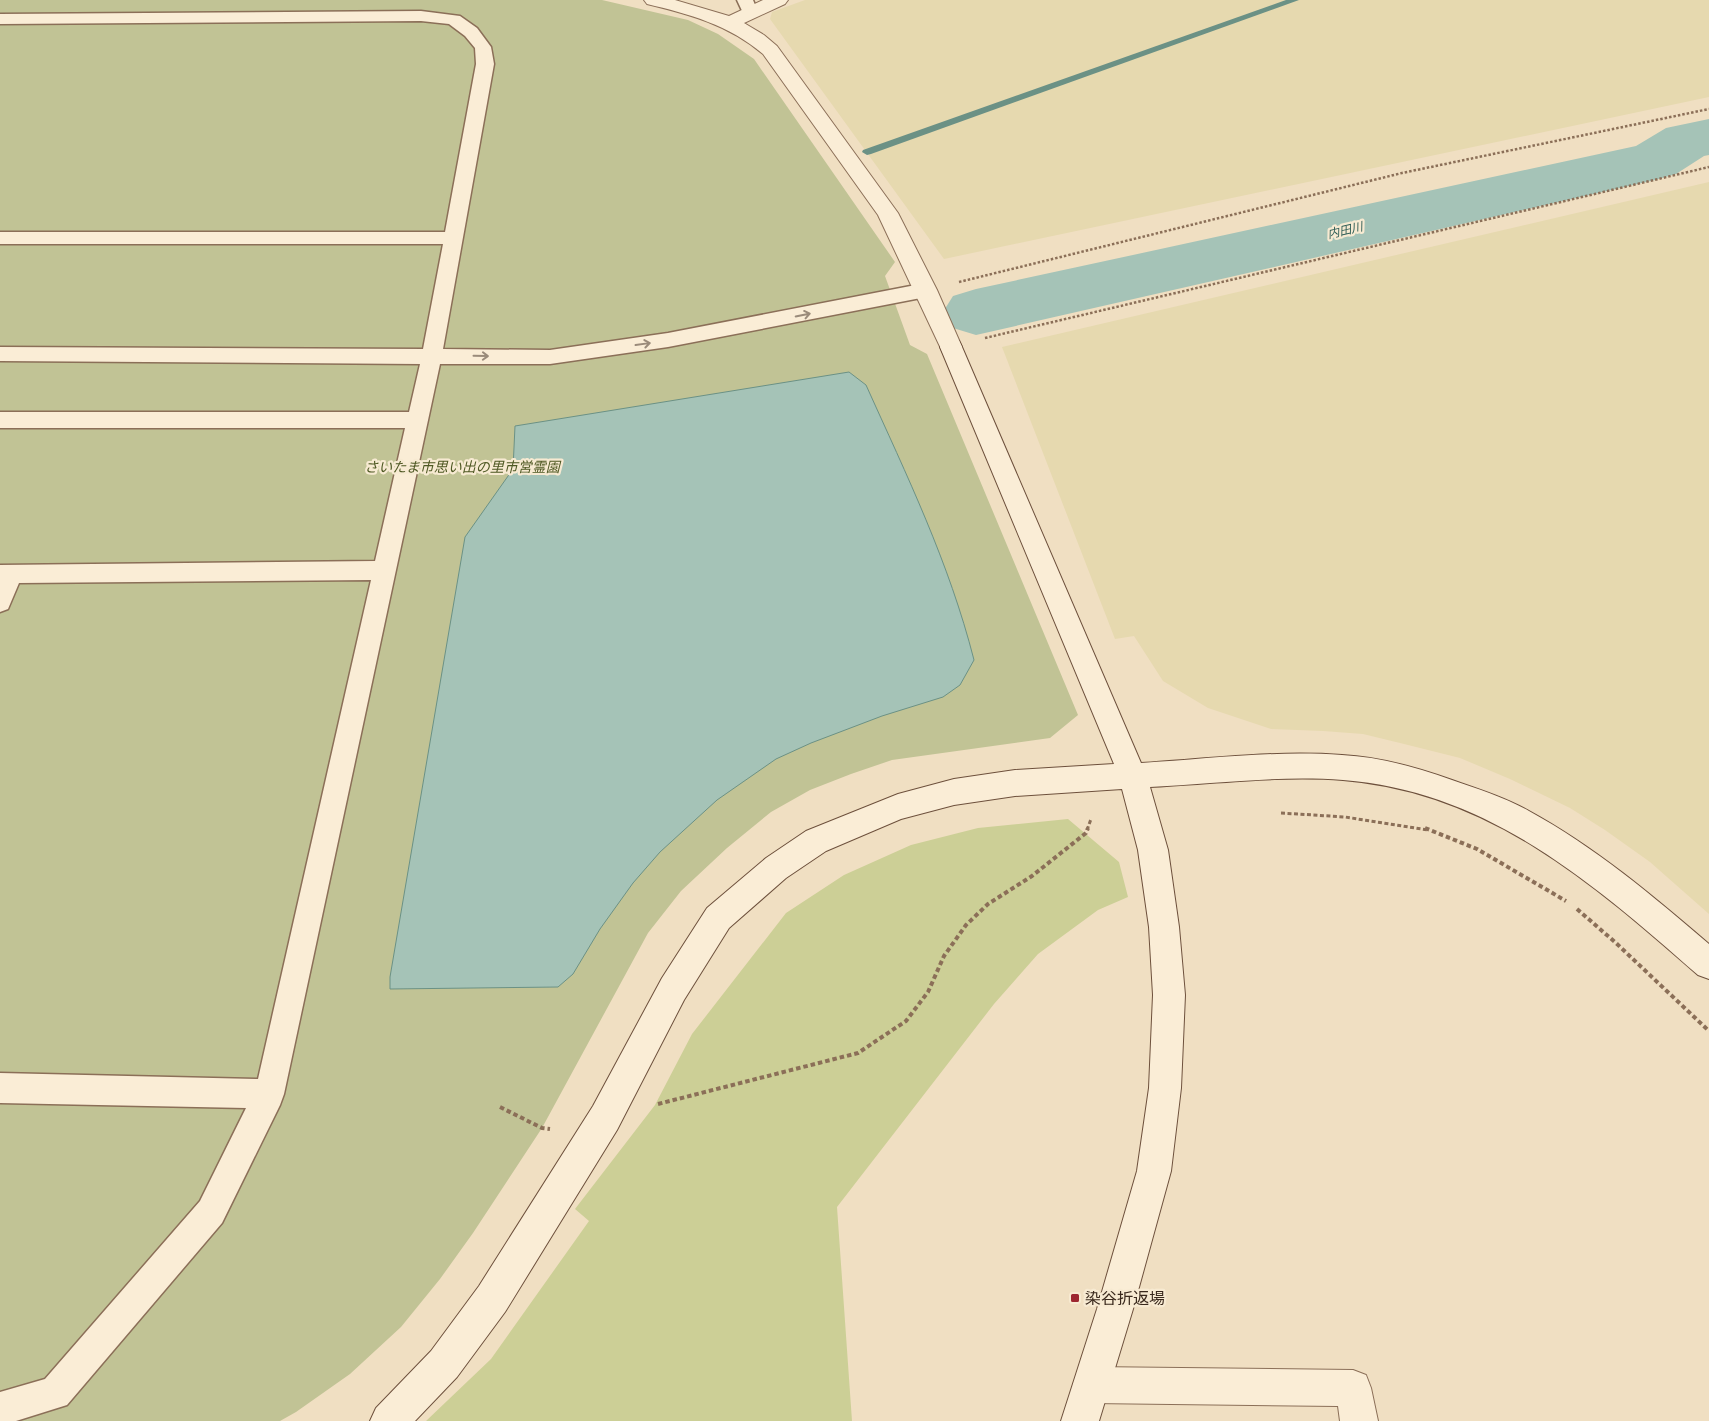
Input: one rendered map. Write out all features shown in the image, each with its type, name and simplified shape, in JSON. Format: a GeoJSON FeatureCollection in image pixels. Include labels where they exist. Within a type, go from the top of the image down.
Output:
{"type":"FeatureCollection","features":[{"type":"Feature","properties":{"kind":"street"},"geometry":{"type":"LineString","coordinates":[[653,0],[704,13],[731,23],[770,50],[888,213],[948,338],[1132,775],[1152,850],[1164,927],[1169,995],[1165,1088],[1154,1171],[1115,1309],[1080,1421]]}},
{"type":"Feature","properties":{"kind":"street"},"geometry":{"type":"LineString","coordinates":[[731,23],[747,6],[779,0]]}},
{"type":"Feature","properties":{"kind":"street"},"geometry":{"type":"LineString","coordinates":[[389,1421],[444,1364],[492,1299],[605,1118],[672,989],[718,918],[776,868],[816,842],[859,822],[898,807],[954,792],[1015,784],[1132,775],[1328,765],[1366,768],[1442,788],[1523,822],[1596,870],[1709,964]]}},
{"type":"Feature","properties":{"kind":"street"},"geometry":{"type":"LineString","coordinates":[[1091,1385],[1353,1388],[1359,1421]]}},
{"type":"Feature","properties":{"kind":"lane"},"geometry":{"type":"LineString","coordinates":[[0,19],[385,8],[421,16],[454,20],[471,32],[483,47],[485,64],[432,355],[269,1094],[210,1212],[55,1393],[0,1409]]}},
{"type":"Feature","properties":{"kind":"lane"},"geometry":{"type":"LineString","coordinates":[[0,238],[454,238]]}},
{"type":"Feature","properties":{"kind":"lane"},"geometry":{"type":"LineString","coordinates":[[0,354],[560,355],[668,340],[929,297]]}},
{"type":"Feature","properties":{"kind":"lane"},"geometry":{"type":"LineString","coordinates":[[0,420],[418,420]]}},
{"type":"Feature","properties":{"kind":"lane"},"geometry":{"type":"LineString","coordinates":[[0,602],[6,573],[386,570]]}},
{"type":"Feature","properties":{"kind":"lane"},"geometry":{"type":"LineString","coordinates":[[0,1088],[269,1094]]}},
{"type":"Feature","properties":{"kind":"path"},"geometry":{"type":"LineString","coordinates":[[929,297],[1402,173],[1709,110]]}},
{"type":"Feature","properties":{"kind":"path"},"geometry":{"type":"LineString","coordinates":[[948,338],[1709,168]]}},
{"type":"Feature","properties":{"kind":"path"},"geometry":{"type":"LineString","coordinates":[[1281,813],[1345,817],[1424,828],[1477,849],[1569,902]]}},
{"type":"Feature","properties":{"kind":"path"},"geometry":{"type":"LineString","coordinates":[[655,1104],[858,1053],[877,1042],[906,1022],[928,992],[944,956],[966,926],[988,904],[1032,876],[1086,833],[1091,819]]}},
{"type":"Feature","properties":{"kind":"path"},"geometry":{"type":"LineString","coordinates":[[1576,908],[1709,1030]]}},
{"type":"Feature","properties":{"kind":"path"},"geometry":{"type":"LineString","coordinates":[[500,1107],[542,1128],[558,1131]]}},
{"type":"Feature","properties":{"kind":"shaded area"},"geometry":{"type":"Polygon","coordinates":[[[805,0],[1709,0],[1709,97],[944,259],[770,19],[772,12],[805,0]]]}},
{"type":"Feature","properties":{"kind":"shaded area"},"geometry":{"type":"Polygon","coordinates":[[[1709,182],[1709,914],[1650,862],[1605,830],[1570,808],[1510,779],[1460,758],[1363,734],[1271,729],[1208,708],[1163,681],[1134,636],[1115,639],[1002,347],[1709,182]]]}},
{"type":"Feature","properties":{"kind":"shaded area"},"geometry":{"type":"Polygon","coordinates":[[[849,372],[866,385],[912,486],[940,554],[974,660],[960,685],[943,697],[882,716],[811,743],[776,759],[717,800],[660,852],[633,883],[600,929],[573,974],[558,987],[390,989],[390,977],[465,537],[513,469],[515,426],[849,372]]]}},
{"type":"Feature","properties":{"kind":"green space","name":"さいたま市思い出の里市営霊園"},"geometry":{"type":"Polygon","coordinates":[[[0,0],[602,0],[688,20],[718,34],[754,59],[895,262],[885,276],[910,345],[927,354],[1078,715],[1050,738],[892,760],[851,774],[810,790],[771,812],[727,848],[681,891],[648,933],[542,1128],[473,1233],[440,1279],[401,1327],[350,1374],[280,1421],[0,1421],[0,0]]]}},
{"type":"Feature","properties":{"kind":"green space"},"geometry":{"type":"Polygon","coordinates":[[[1068,819],[1119,862],[1128,897],[1098,910],[1038,954],[994,1004],[837,1207],[852,1421],[426,1421],[491,1359],[589,1221],[575,1209],[655,1105],[692,1034],[786,913],[844,875],[911,845],[978,828],[1068,819]]]}},
{"type":"Feature","properties":{"kind":"waterway"},"geometry":{"type":"LineString","coordinates":[[867,152],[1295,0]]}},
{"type":"Feature","properties":{"kind":"waterway","name":"内田川"},"geometry":{"type":"LineString","coordinates":[[976,312],[1655,161],[1687,141],[1709,137]]}},
{"type":"Feature","properties":{"kind":"place","name":"染谷折返場"},"geometry":{"type":"Point","coordinates":[1075,1298]}}]}
